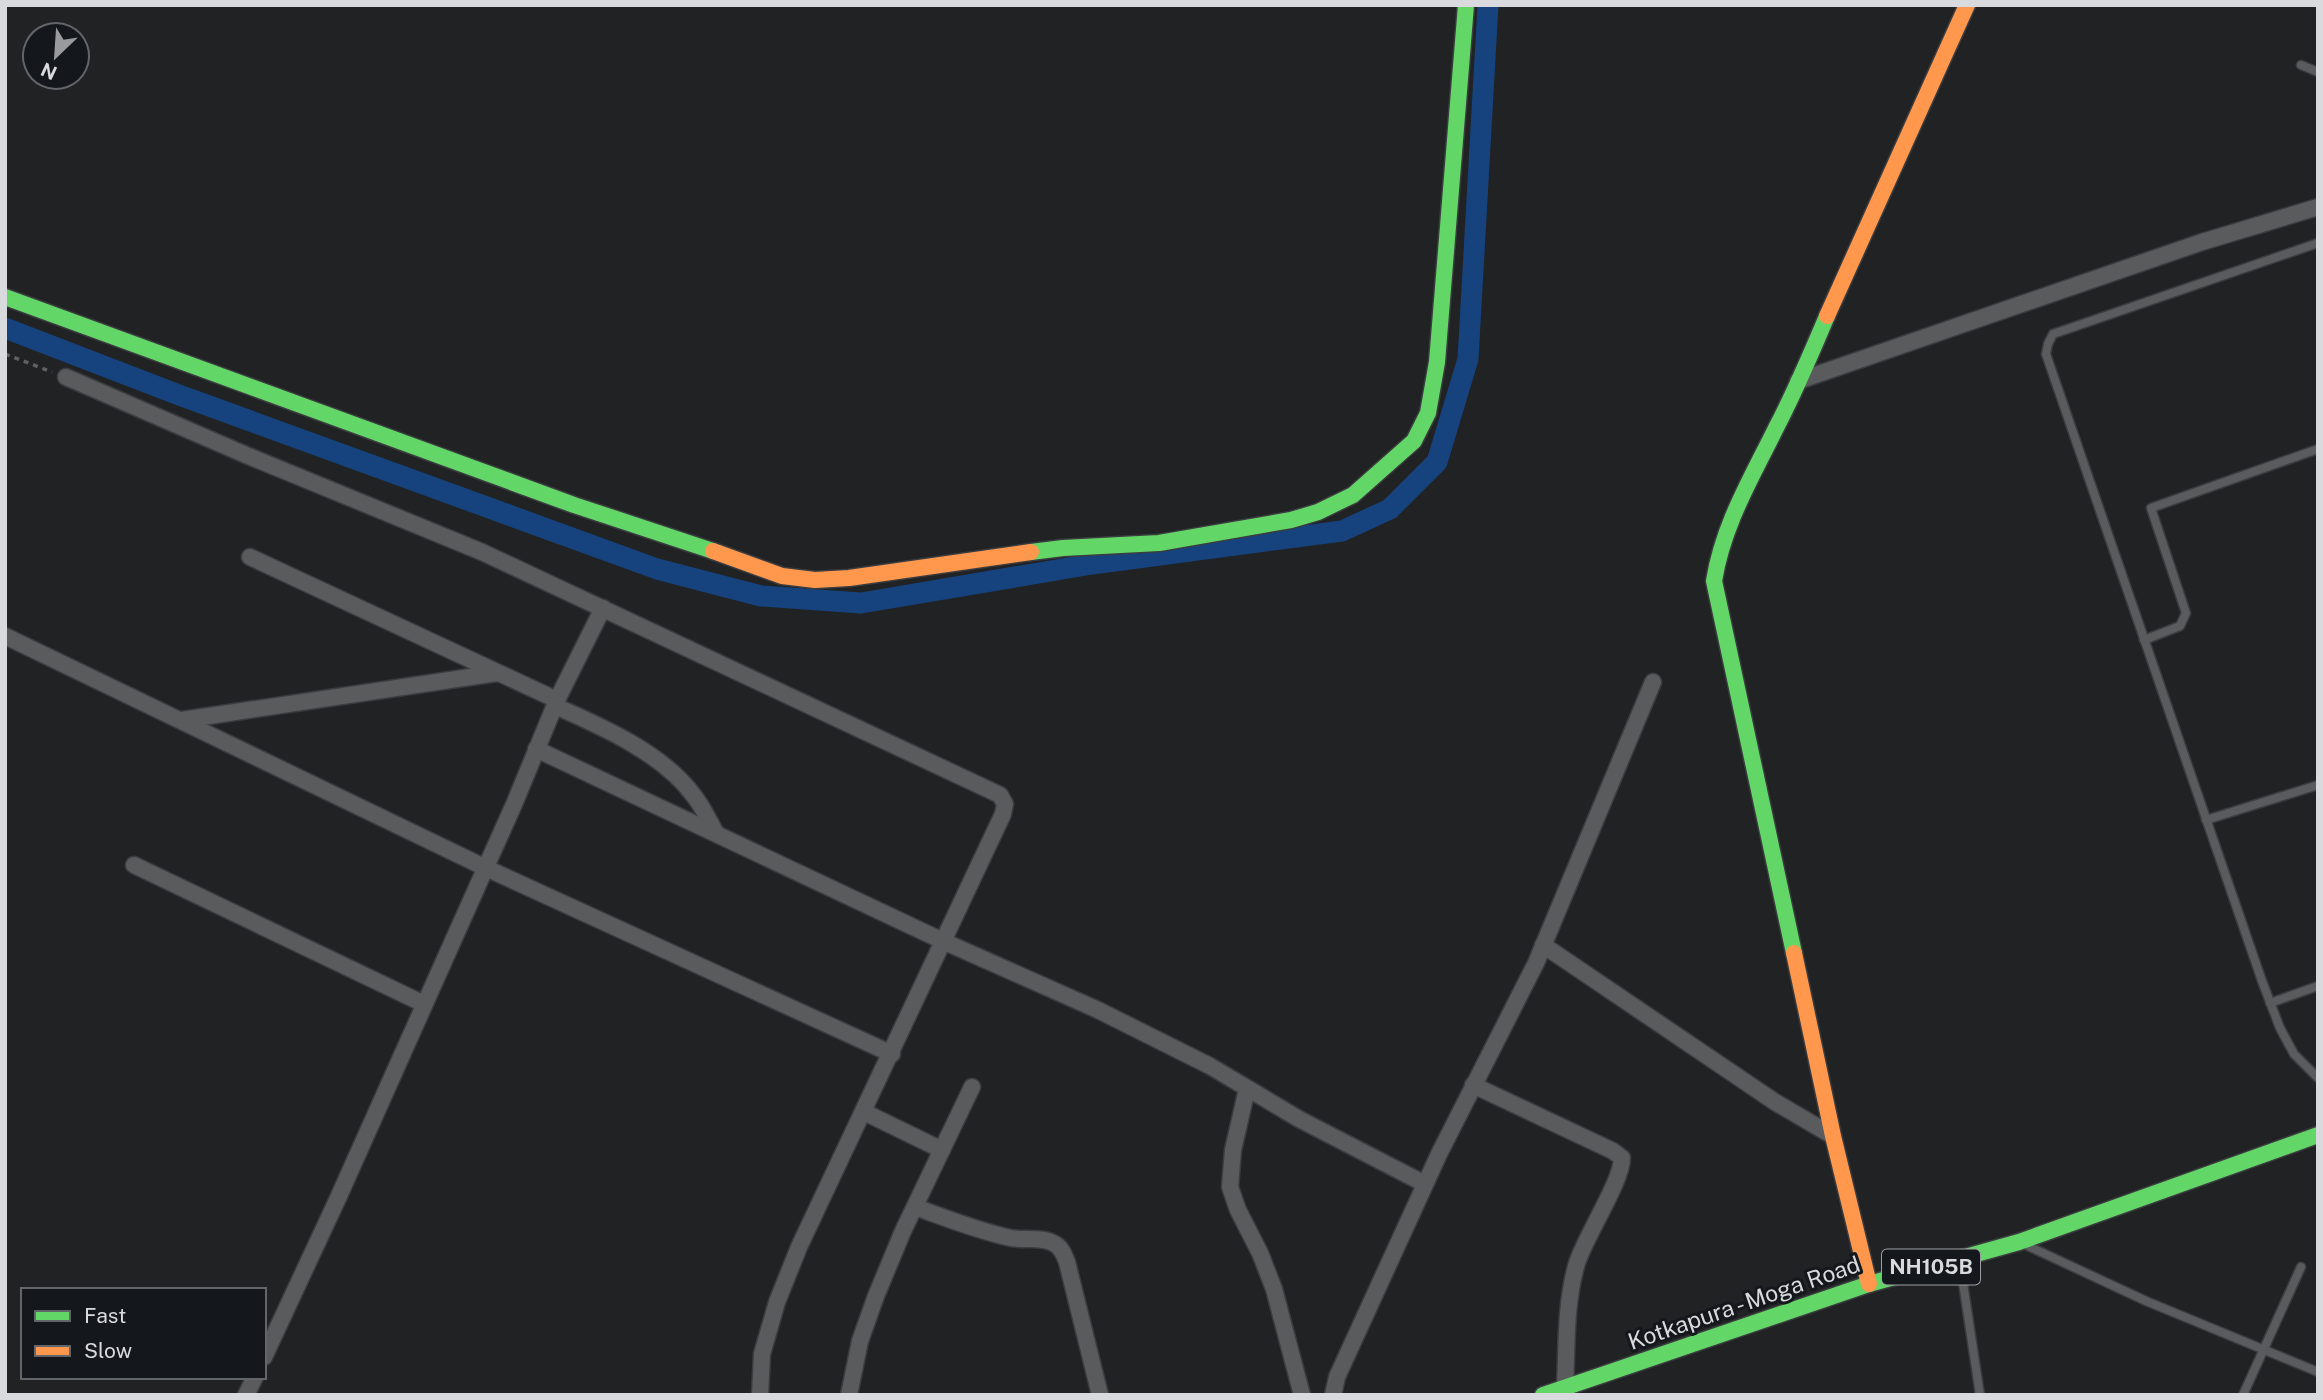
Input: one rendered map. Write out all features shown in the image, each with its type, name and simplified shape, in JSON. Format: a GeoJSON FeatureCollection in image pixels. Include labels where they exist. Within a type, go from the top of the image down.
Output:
{"type":"FeatureCollection","features":[{"type":"Feature","properties":{"kind":"main road"},"geometry":{"type":"LineString","coordinates":[[5,297],[535,491],[782,576],[815,580],[849,578],[1063,548],[1159,542],[1291,520],[1318,512],[1353,495],[1414,441],[1428,413],[1437,362],[1466,5]]}},
{"type":"Feature","properties":{"kind":"main road"},"geometry":{"type":"LineString","coordinates":[[1869,1284],[1833,1136],[1714,581],[1716,558],[1724,534],[1798,380],[1967,5]]}},
{"type":"Feature","properties":{"kind":"main road","name":"Kotkapura - Moga Road"},"geometry":{"type":"LineString","coordinates":[[1543,1395],[1869,1284],[2019,1242],[2318,1135]]}},
{"type":"Feature","properties":{"kind":"street"},"geometry":{"type":"LineString","coordinates":[[1798,380],[2189,247],[2318,207]]}},
{"type":"Feature","properties":{"kind":"street"},"geometry":{"type":"LineString","coordinates":[[66,377],[246,455],[482,552],[1000,795],[1005,804],[1003,814],[799,1247],[777,1302],[762,1354],[760,1395]]}},
{"type":"Feature","properties":{"kind":"street"},"geometry":{"type":"LineString","coordinates":[[250,557],[496,673],[625,739],[662,766],[694,795],[717,834]]}},
{"type":"Feature","properties":{"kind":"street"},"geometry":{"type":"LineString","coordinates":[[266,1353],[486,868],[556,703],[603,608]]}},
{"type":"Feature","properties":{"kind":"street"},"geometry":{"type":"LineString","coordinates":[[5,636],[486,868],[892,1054]]}},
{"type":"Feature","properties":{"kind":"street"},"geometry":{"type":"LineString","coordinates":[[182,720],[496,673]]}},
{"type":"Feature","properties":{"kind":"street"},"geometry":{"type":"LineString","coordinates":[[1333,1395],[1337,1377],[1426,1184],[1543,945],[1653,682]]}},
{"type":"Feature","properties":{"kind":"street"},"geometry":{"type":"LineString","coordinates":[[536,749],[945,942],[1098,1010],[1210,1066],[1298,1119],[1426,1184]]}},
{"type":"Feature","properties":{"kind":"street"},"geometry":{"type":"LineString","coordinates":[[134,865],[424,1004]]}},
{"type":"Feature","properties":{"kind":"street"},"geometry":{"type":"LineString","coordinates":[[1543,945],[1775,1102],[1833,1136]]}},
{"type":"Feature","properties":{"kind":"street"},"geometry":{"type":"LineString","coordinates":[[1473,1085],[1613,1151],[1622,1158],[1618,1175],[1578,1261],[1569,1294],[1565,1387]]}},
{"type":"Feature","properties":{"kind":"street"},"geometry":{"type":"LineString","coordinates":[[849,1395],[860,1341],[872,1307],[915,1207],[972,1087]]}},
{"type":"Feature","properties":{"kind":"street"},"geometry":{"type":"LineString","coordinates":[[1247,1089],[1233,1150],[1230,1187],[1274,1289],[1302,1395]]}},
{"type":"Feature","properties":{"kind":"street"},"geometry":{"type":"LineString","coordinates":[[864,1112],[942,1150]]}},
{"type":"Feature","properties":{"kind":"street"},"geometry":{"type":"LineString","coordinates":[[915,1207],[992,1233],[1013,1238],[1044,1240],[1054,1243],[1062,1250],[1100,1395]]}},
{"type":"Feature","properties":{"kind":"street"},"geometry":{"type":"LineString","coordinates":[[246,1395],[254,1379]]}},
{"type":"Feature","properties":{"kind":"lane"},"geometry":{"type":"LineString","coordinates":[[2301,65],[2318,72]]}},
{"type":"Feature","properties":{"kind":"lane"},"geometry":{"type":"LineString","coordinates":[[2318,243],[2053,334],[2048,344],[2047,359],[2270,1003],[2294,1054],[2318,1078]]}},
{"type":"Feature","properties":{"kind":"lane"},"geometry":{"type":"LineString","coordinates":[[2144,640],[2180,626],[2186,613],[2151,508],[2318,449]]}},
{"type":"Feature","properties":{"kind":"lane"},"geometry":{"type":"LineString","coordinates":[[2206,820],[2318,785]]}},
{"type":"Feature","properties":{"kind":"lane"},"geometry":{"type":"LineString","coordinates":[[2270,1003],[2318,986]]}},
{"type":"Feature","properties":{"kind":"lane"},"geometry":{"type":"LineString","coordinates":[[2019,1242],[2098,1280],[2318,1372]]}},
{"type":"Feature","properties":{"kind":"lane"},"geometry":{"type":"LineString","coordinates":[[1960,1259],[1980,1395]]}},
{"type":"Feature","properties":{"kind":"lane"},"geometry":{"type":"LineString","coordinates":[[2243,1395],[2301,1267]]}},
{"type":"Feature","properties":{"kind":"path"},"geometry":{"type":"LineString","coordinates":[[5,354],[66,377]]}},
{"type":"Feature","properties":{"kind":"waterway"},"geometry":{"type":"LineString","coordinates":[[5,328],[179,395],[657,569],[761,596],[861,603],[1092,564],[1342,531],[1390,509],[1437,462],[1468,359],[1488,5]]}},
{"type":"Feature","properties":{"kind":"traffic: fast"},"geometry":{"type":"LineString","coordinates":[[1031,552],[1159,543],[1291,520],[1318,512],[1353,495],[1414,441],[1428,413],[1437,362],[1466,5]]}},
{"type":"Feature","properties":{"kind":"traffic: fast"},"geometry":{"type":"LineString","coordinates":[[5,297],[574,505],[713,551]]}},
{"type":"Feature","properties":{"kind":"traffic: fast"},"geometry":{"type":"LineString","coordinates":[[1794,953],[1714,581],[1731,521],[1827,316]]}},
{"type":"Feature","properties":{"kind":"traffic: fast"},"geometry":{"type":"LineString","coordinates":[[1543,1395],[1869,1284],[2019,1242],[2318,1135]]}},
{"type":"Feature","properties":{"kind":"traffic: slow"},"geometry":{"type":"LineString","coordinates":[[1827,316],[1967,5]]}},
{"type":"Feature","properties":{"kind":"traffic: slow"},"geometry":{"type":"LineString","coordinates":[[713,551],[782,576],[815,580],[849,578],[1031,552]]}},
{"type":"Feature","properties":{"kind":"traffic: slow"},"geometry":{"type":"LineString","coordinates":[[1794,953],[1833,1136],[1869,1284]]}}]}
